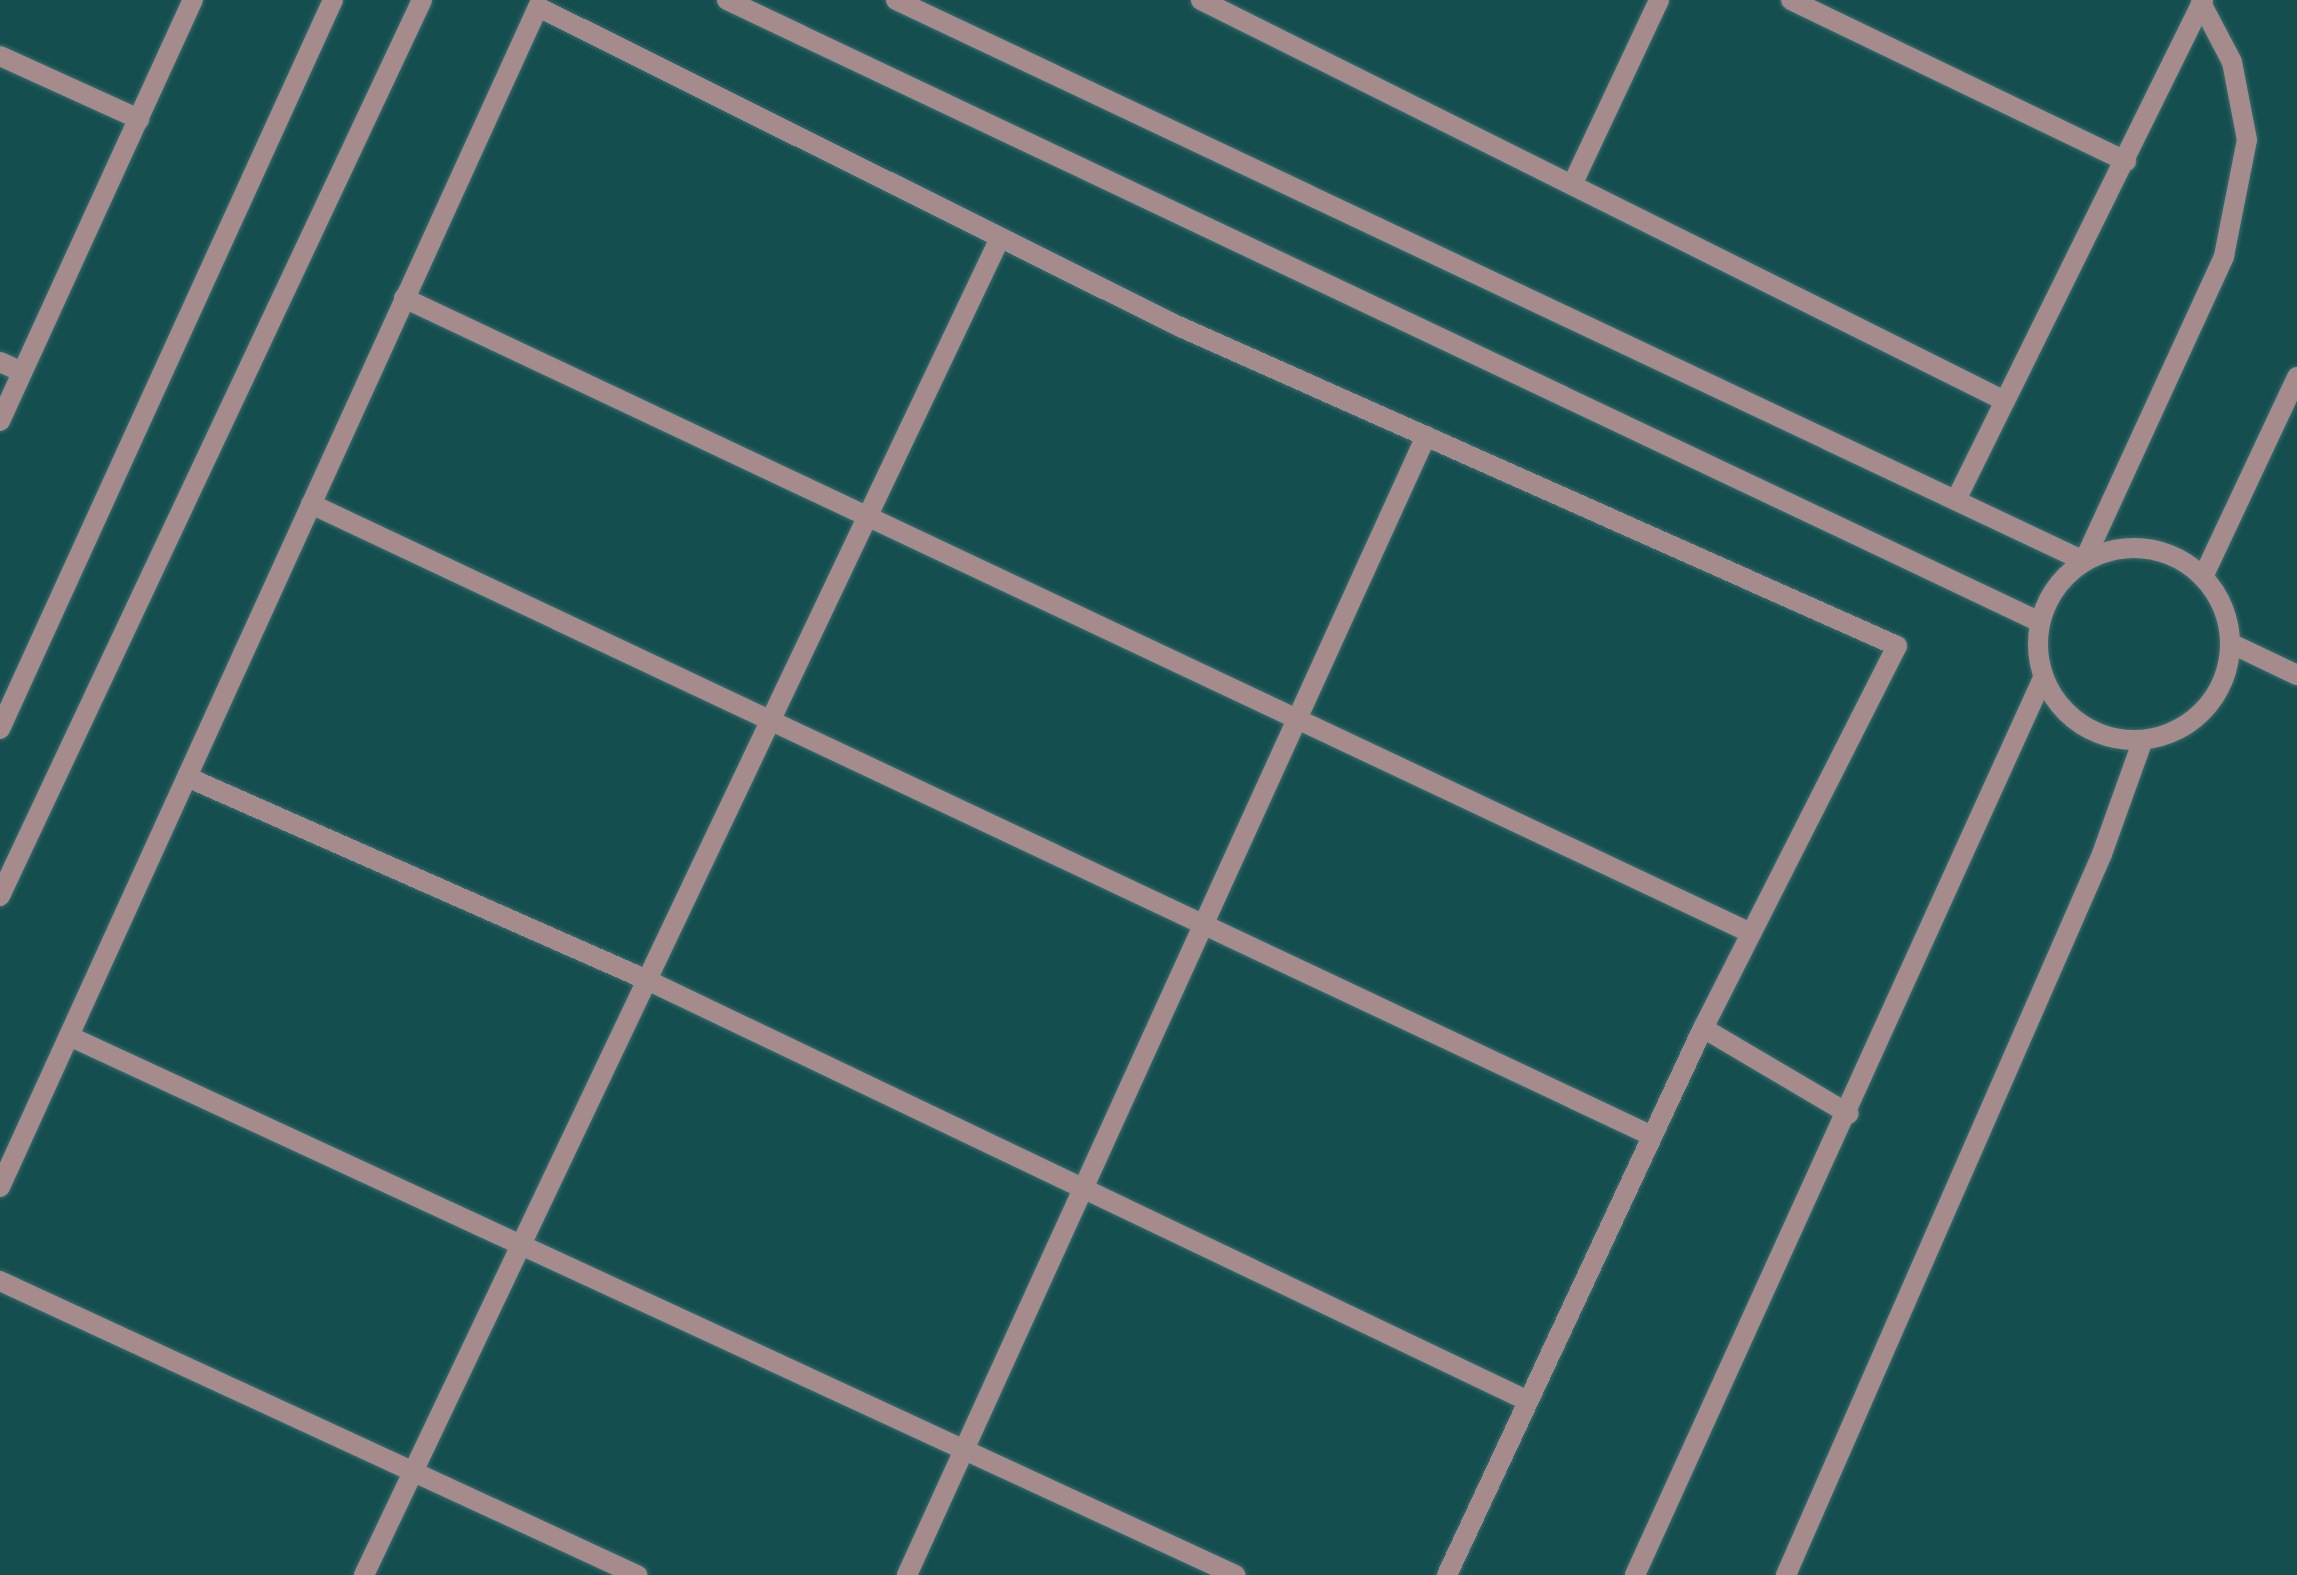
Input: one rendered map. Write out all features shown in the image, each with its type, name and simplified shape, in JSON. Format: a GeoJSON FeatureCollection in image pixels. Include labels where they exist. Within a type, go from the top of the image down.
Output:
{"type":"FeatureCollection","features":[{"type":"Feature","properties":{"kind":"street"},"geometry":{"type":"LineString","coordinates":[[0,421],[193,0]]}},
{"type":"Feature","properties":{"kind":"street"},"geometry":{"type":"LineString","coordinates":[[0,729],[333,0]]}},
{"type":"Feature","properties":{"kind":"street"},"geometry":{"type":"LineString","coordinates":[[0,896],[422,0]]}},
{"type":"Feature","properties":{"kind":"street"},"geometry":{"type":"LineString","coordinates":[[727,0],[2040,622]]}},
{"type":"Feature","properties":{"kind":"street"},"geometry":{"type":"LineString","coordinates":[[896,0],[2084,561]]}},
{"type":"Feature","properties":{"kind":"street"},"geometry":{"type":"LineString","coordinates":[[1201,0],[2005,401]]}},
{"type":"Feature","properties":{"kind":"street"},"geometry":{"type":"LineString","coordinates":[[1572,185],[1659,0]]}},
{"type":"Feature","properties":{"kind":"street"},"geometry":{"type":"LineString","coordinates":[[1791,0],[2126,161]]}},
{"type":"Feature","properties":{"kind":"street"},"geometry":{"type":"LineString","coordinates":[[2084,561],[2224,256],[2247,140],[2232,62],[2202,2]]}},
{"type":"Feature","properties":{"kind":"street"},"geometry":{"type":"LineString","coordinates":[[1956,500],[2202,2]]}},
{"type":"Feature","properties":{"kind":"street"},"geometry":{"type":"LineString","coordinates":[[0,1187],[538,7],[1176,325],[1897,646],[1703,1028],[1447,1575]]}},
{"type":"Feature","properties":{"kind":"street"},"geometry":{"type":"LineString","coordinates":[[0,56],[139,119]]}},
{"type":"Feature","properties":{"kind":"street"},"geometry":{"type":"LineString","coordinates":[[364,1575],[1000,238]]}},
{"type":"Feature","properties":{"kind":"street"},"geometry":{"type":"LineString","coordinates":[[404,298],[1751,933]]}},
{"type":"Feature","properties":{"kind":"street"},"geometry":{"type":"LineString","coordinates":[[0,362],[22,372]]}},
{"type":"Feature","properties":{"kind":"street"},"geometry":{"type":"LineString","coordinates":[[2203,577],[2297,377]]}},
{"type":"Feature","properties":{"kind":"street"},"geometry":{"type":"LineString","coordinates":[[907,1575],[1088,1189],[1426,436]]}},
{"type":"Feature","properties":{"kind":"street"},"geometry":{"type":"LineString","coordinates":[[311,504],[1652,1136]]}},
{"type":"Feature","properties":{"kind":"street"},"geometry":{"type":"LineString","coordinates":[[2115,549],[2146,549],[2177,558],[2203,577],[2221,603],[2230,643],[2228,666],[2216,696],[2195,720],[2142,742],[2106,737],[2079,724],[2058,704],[2043,678],[2038,656],[2040,622],[2059,582],[2084,561],[2115,549]]}},
{"type":"Feature","properties":{"kind":"street"},"geometry":{"type":"LineString","coordinates":[[2230,643],[2297,675]]}},
{"type":"Feature","properties":{"kind":"street"},"geometry":{"type":"LineString","coordinates":[[1635,1575],[1849,1114],[2043,678]]}},
{"type":"Feature","properties":{"kind":"street"},"geometry":{"type":"LineString","coordinates":[[1786,1575],[2102,854],[2142,742]]}},
{"type":"Feature","properties":{"kind":"street"},"geometry":{"type":"LineString","coordinates":[[187,777],[647,980],[1528,1401]]}},
{"type":"Feature","properties":{"kind":"street"},"geometry":{"type":"LineString","coordinates":[[1703,1028],[1849,1114]]}},
{"type":"Feature","properties":{"kind":"street"},"geometry":{"type":"LineString","coordinates":[[69,1036],[1235,1575]]}},
{"type":"Feature","properties":{"kind":"street"},"geometry":{"type":"LineString","coordinates":[[0,1281],[637,1575]]}}]}
